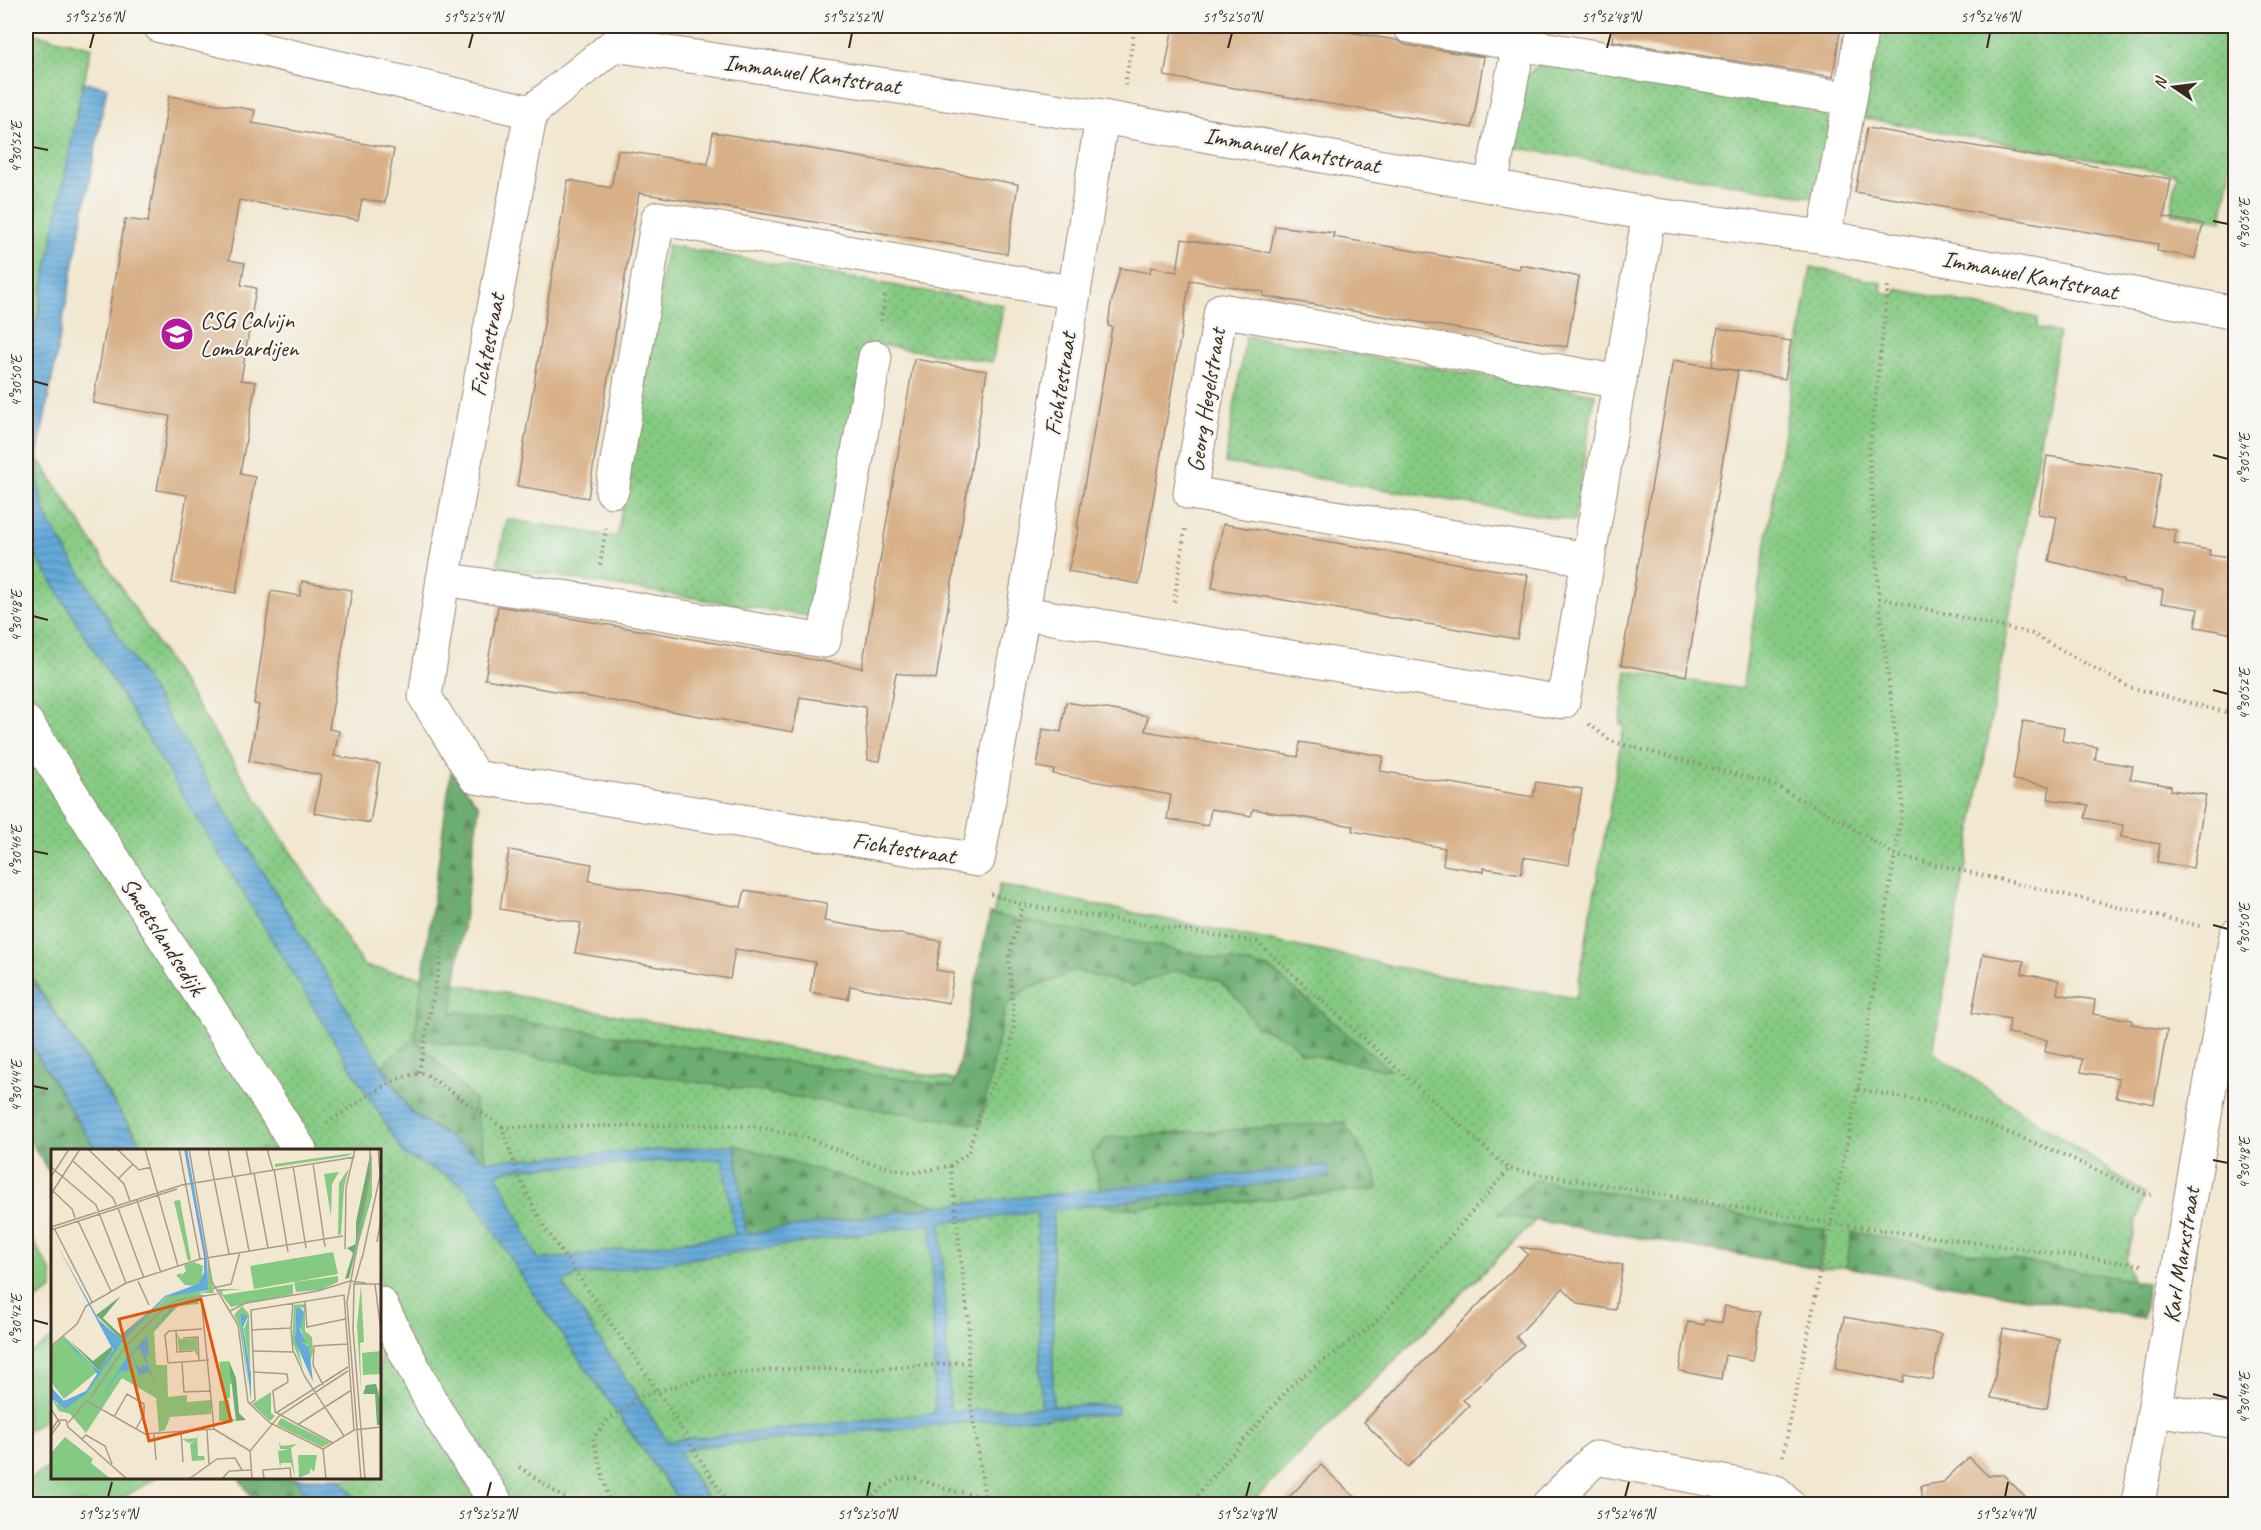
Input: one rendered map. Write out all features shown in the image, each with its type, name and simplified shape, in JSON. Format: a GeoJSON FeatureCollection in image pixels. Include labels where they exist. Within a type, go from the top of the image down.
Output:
{"type":"FeatureCollection","features":[{"type":"Feature","properties":{"kind":"street"},"geometry":{"type":"LineString","coordinates":[[160,26],[531,112]]}},
{"type":"Feature","properties":{"kind":"street"},"geometry":{"type":"LineString","coordinates":[[1409,26],[1850,99]]}},
{"type":"Feature","properties":{"kind":"street"},"geometry":{"type":"LineString","coordinates":[[1824,237],[1862,26]]}},
{"type":"Feature","properties":{"kind":"street"},"geometry":{"type":"LineString","coordinates":[[1491,184],[1519,43]]}},
{"type":"Feature","properties":{"kind":"street","name":"Immanuel Kantstraat"},"geometry":{"type":"LineString","coordinates":[[531,112],[614,45],[1102,117],[1491,184],[1649,214],[1892,248],[2235,313]]}},
{"type":"Feature","properties":{"kind":"street","name":"Fichtestraat"},"geometry":{"type":"LineString","coordinates":[[531,112],[443,579],[425,697],[475,777],[978,860],[1023,613],[1102,117]]}},
{"type":"Feature","properties":{"kind":"street"},"geometry":{"type":"LineString","coordinates":[[1023,613],[1563,702],[1649,214]]}},
{"type":"Feature","properties":{"kind":"street"},"geometry":{"type":"LineString","coordinates":[[612,491],[658,218],[1074,293]]}},
{"type":"Feature","properties":{"kind":"street","name":"Georg Hegelstraat"},"geometry":{"type":"LineString","coordinates":[[1588,559],[1190,493],[1221,310],[1620,382]]}},
{"type":"Feature","properties":{"kind":"street"},"geometry":{"type":"LineString","coordinates":[[443,579],[824,641],[875,357]]}},
{"type":"Feature","properties":{"kind":"street","name":"Smeetslandsedijk"},"geometry":{"type":"LineString","coordinates":[[26,722],[299,1149]]}},
{"type":"Feature","properties":{"kind":"street","name":"Karl Marxstraat"},"geometry":{"type":"LineString","coordinates":[[2138,1504],[2235,935]]}},
{"type":"Feature","properties":{"kind":"street"},"geometry":{"type":"LineString","coordinates":[[381,1305],[435,1409],[497,1504]]}},
{"type":"Feature","properties":{"kind":"street"},"geometry":{"type":"LineString","coordinates":[[2156,1409],[2235,1422]]}},
{"type":"Feature","properties":{"kind":"street"},"geometry":{"type":"LineString","coordinates":[[1549,1504],[1596,1458],[1782,1498]]}},
{"type":"Feature","properties":{"kind":"path"},"geometry":{"type":"LineString","coordinates":[[1102,117],[1125,86],[1135,26]]}},
{"type":"Feature","properties":{"kind":"path"},"geometry":{"type":"LineString","coordinates":[[1782,1498],[1830,1223],[1858,1089],[1903,804],[1879,598],[1869,454],[1892,248]]}},
{"type":"Feature","properties":{"kind":"path"},"geometry":{"type":"LineString","coordinates":[[875,357],[891,260]]}},
{"type":"Feature","properties":{"kind":"path"},"geometry":{"type":"LineString","coordinates":[[594,602],[612,491]]}},
{"type":"Feature","properties":{"kind":"path"},"geometry":{"type":"LineString","coordinates":[[1169,637],[1190,493]]}},
{"type":"Feature","properties":{"kind":"path"},"geometry":{"type":"LineString","coordinates":[[1879,598],[2032,634],[2129,687],[2235,715]]}},
{"type":"Feature","properties":{"kind":"path"},"geometry":{"type":"LineString","coordinates":[[1563,702],[1610,741],[1772,784],[1842,821],[1896,855],[2201,926]]}},
{"type":"Feature","properties":{"kind":"path"},"geometry":{"type":"LineString","coordinates":[[419,1072],[475,777]]}},
{"type":"Feature","properties":{"kind":"path"},"geometry":{"type":"LineString","coordinates":[[978,860],[982,891],[1023,905],[1257,942],[1509,1168],[1830,1223],[2178,1270]]}},
{"type":"Feature","properties":{"kind":"path"},"geometry":{"type":"LineString","coordinates":[[329,1123],[400,1078],[419,1072],[426,1074],[502,1127],[721,1125],[758,1127],[808,1138],[866,1162],[913,1173],[950,1166],[968,1153],[985,1098],[1009,1057],[1014,1025],[1009,956],[1023,905]]}},
{"type":"Feature","properties":{"kind":"path"},"geometry":{"type":"LineString","coordinates":[[1858,1089],[1938,1104],[2069,1157],[2145,1194],[2190,1200]]}},
{"type":"Feature","properties":{"kind":"path"},"geometry":{"type":"LineString","coordinates":[[502,1127],[519,1177],[543,1225],[657,1390],[728,1504]]}},
{"type":"Feature","properties":{"kind":"path"},"geometry":{"type":"LineString","coordinates":[[950,1166],[969,1325],[968,1362],[971,1405],[985,1498]]}},
{"type":"Feature","properties":{"kind":"path"},"geometry":{"type":"LineString","coordinates":[[1189,1504],[1294,1382],[1374,1324],[1509,1168]]}},
{"type":"Feature","properties":{"kind":"path"},"geometry":{"type":"LineString","coordinates":[[610,1504],[593,1438],[610,1418],[642,1395],[712,1375],[788,1369],[876,1370],[968,1362]]}},
{"type":"Feature","properties":{"kind":"path"},"geometry":{"type":"LineString","coordinates":[[864,1504],[899,1478],[916,1479],[953,1491],[1019,1504]]}},
{"type":"Feature","properties":{"kind":"path"},"geometry":{"type":"LineString","coordinates":[[551,1489],[573,1504]]}},
{"type":"Feature","properties":{"kind":"green space"},"geometry":{"type":"Polygon","coordinates":[[[1879,26],[2235,26],[2235,143],[2222,221],[2171,213],[2177,174],[1864,118],[1879,26]]]}},
{"type":"Feature","properties":{"kind":"green space"},"geometry":{"type":"Polygon","coordinates":[[[26,32],[91,47],[26,376],[26,32]]]}},
{"type":"Feature","properties":{"kind":"green space"},"geometry":{"type":"Polygon","coordinates":[[[1541,63],[1815,105],[1834,126],[1822,199],[1511,147],[1521,80],[1541,63]]]}},
{"type":"Feature","properties":{"kind":"green space"},"geometry":{"type":"Polygon","coordinates":[[[667,245],[1004,305],[992,362],[867,343],[820,618],[497,567],[507,519],[617,537],[667,245]]]}},
{"type":"Feature","properties":{"kind":"green space"},"geometry":{"type":"Polygon","coordinates":[[[1811,267],[1882,283],[1881,292],[1895,295],[1897,289],[2038,318],[2037,328],[2059,333],[1933,1052],[2145,1194],[2126,1259],[2143,1318],[1846,1267],[1819,1268],[1536,1220],[1250,1504],[353,1504],[338,1479],[381,1479],[381,1149],[144,1149],[26,968],[26,439],[364,966],[963,1082],[999,885],[1437,975],[1576,998],[1624,726],[1620,724],[1627,671],[1742,689],[1811,267]]]}},
{"type":"Feature","properties":{"kind":"green space"},"geometry":{"type":"Polygon","coordinates":[[[1246,336],[1595,394],[1574,521],[1225,463],[1246,336]]]}},
{"type":"Feature","properties":{"kind":"green space"},"geometry":{"type":"Polygon","coordinates":[[[451,771],[479,806],[452,1011],[954,1087],[990,914],[1269,968],[1391,1071],[1301,1053],[1288,1039],[1256,1026],[1239,1000],[1218,980],[1176,970],[1133,986],[1073,970],[1052,981],[1027,988],[1005,1008],[980,1125],[415,1039],[474,1099],[486,1161],[411,1112],[382,1065],[414,1039],[451,771]]]}},
{"type":"Feature","properties":{"kind":"green space"},"geometry":{"type":"Polygon","coordinates":[[[26,1037],[95,1149],[51,1149],[51,1175],[26,1134],[26,1037]]]}},
{"type":"Feature","properties":{"kind":"green space"},"geometry":{"type":"Polygon","coordinates":[[[1344,1122],[1375,1172],[1378,1189],[1216,1204],[1115,1209],[1102,1204],[1328,1176],[1326,1165],[1100,1190],[1092,1153],[1107,1138],[1344,1122]]]}},
{"type":"Feature","properties":{"kind":"green space"},"geometry":{"type":"Polygon","coordinates":[[[735,1145],[940,1206],[746,1234],[735,1145]]]}},
{"type":"Feature","properties":{"kind":"green space"},"geometry":{"type":"Polygon","coordinates":[[[1535,1180],[1825,1230],[1819,1268],[1497,1214],[1535,1180]]]}},
{"type":"Feature","properties":{"kind":"green space"},"geometry":{"type":"Polygon","coordinates":[[[26,1229],[51,1271],[51,1290],[26,1306],[26,1229]]]}},
{"type":"Feature","properties":{"kind":"green space"},"geometry":{"type":"Polygon","coordinates":[[[1852,1232],[2148,1283],[2143,1318],[1846,1267],[1852,1232]]]}},
{"type":"Feature","properties":{"kind":"green space"},"geometry":{"type":"Polygon","coordinates":[[[51,1340],[51,1416],[26,1432],[26,1356],[51,1340]]]}},
{"type":"Feature","properties":{"kind":"green space"},"geometry":{"type":"Polygon","coordinates":[[[51,1466],[51,1479],[154,1479],[112,1504],[31,1504],[26,1496],[26,1482],[51,1466]]]}},
{"type":"Feature","properties":{"kind":"green space"},"geometry":{"type":"Polygon","coordinates":[[[240,1479],[296,1479],[312,1504],[256,1504],[240,1479]]]}},
{"type":"Feature","properties":{"kind":"water"},"geometry":{"type":"Polygon","coordinates":[[[83,82],[107,87],[38,453],[39,482],[44,509],[52,527],[410,1112],[486,1161],[735,1145],[746,1234],[940,1206],[1327,1165],[1329,1176],[1053,1210],[1053,1406],[1117,1405],[1118,1414],[970,1422],[694,1447],[679,1453],[711,1504],[681,1504],[530,1289],[468,1190],[453,1179],[404,1154],[33,551],[26,535],[26,376],[83,82]],[[722,1158],[511,1169],[497,1174],[539,1260],[735,1235],[722,1158]],[[1037,1212],[941,1223],[950,1411],[1041,1407],[1037,1212]],[[931,1224],[575,1276],[563,1284],[667,1441],[935,1413],[931,1224]]]}},
{"type":"Feature","properties":{"kind":"water"},"geometry":{"type":"Polygon","coordinates":[[[26,968],[144,1149],[95,1149],[26,1037],[26,968]]]}},
{"type":"Feature","properties":{"kind":"water"},"geometry":{"type":"Polygon","coordinates":[[[296,1479],[341,1479],[359,1504],[312,1504],[296,1479]]]}},
{"type":"Feature","properties":{"kind":"building"},"geometry":{"type":"Polygon","coordinates":[[[1173,26],[1313,26],[1396,40],[1406,45],[1484,57],[1472,128],[1164,76],[1173,26]]]}},
{"type":"Feature","properties":{"kind":"building"},"geometry":{"type":"Polygon","coordinates":[[[1614,26],[1841,26],[1833,77],[1613,41],[1614,26]]]}},
{"type":"Feature","properties":{"kind":"building","name":"CSG Calvijn Lombardijen"},"geometry":{"type":"Polygon","coordinates":[[[169,96],[255,110],[252,123],[394,149],[385,203],[362,199],[358,220],[239,200],[229,260],[245,263],[241,285],[256,288],[241,380],[256,382],[240,474],[255,477],[236,593],[172,583],[187,495],[157,490],[170,416],[93,403],[125,219],[148,222],[169,96]]]}},
{"type":"Feature","properties":{"kind":"building"},"geometry":{"type":"Polygon","coordinates":[[[1867,128],[2171,179],[2164,217],[2203,224],[2195,258],[2157,251],[2158,244],[1855,192],[1867,128]]]}},
{"type":"Feature","properties":{"kind":"building"},"geometry":{"type":"Polygon","coordinates":[[[713,132],[1018,184],[1007,254],[639,193],[588,498],[517,486],[568,180],[611,188],[618,150],[708,164],[713,132]]]}},
{"type":"Feature","properties":{"kind":"building"},"geometry":{"type":"Polygon","coordinates":[[[1275,226],[1334,233],[1333,237],[1520,269],[1520,265],[1579,277],[1567,347],[1263,296],[1264,292],[1190,280],[1139,584],[1068,571],[1079,527],[1077,527],[1112,327],[1108,326],[1111,304],[1120,268],[1150,273],[1151,267],[1177,272],[1182,239],[1270,253],[1275,226]]]}},
{"type":"Feature","properties":{"kind":"building"},"geometry":{"type":"Polygon","coordinates":[[[1718,328],[1791,341],[1785,379],[1712,366],[1718,328]]]}},
{"type":"Feature","properties":{"kind":"building"},"geometry":{"type":"Polygon","coordinates":[[[914,359],[987,371],[936,679],[896,673],[880,761],[868,760],[865,707],[800,697],[793,732],[485,679],[498,606],[862,668],[914,359]]]}},
{"type":"Feature","properties":{"kind":"building"},"geometry":{"type":"Polygon","coordinates":[[[1673,360],[1738,371],[1686,676],[1621,665],[1673,360]]]}},
{"type":"Feature","properties":{"kind":"building"},"geometry":{"type":"Polygon","coordinates":[[[2047,456],[2161,473],[2152,526],[2176,530],[2174,544],[2210,550],[2209,555],[2235,559],[2235,634],[2195,627],[2198,609],[2161,603],[2163,590],[2123,583],[2124,580],[2049,561],[2057,517],[2038,514],[2047,456]]]}},
{"type":"Feature","properties":{"kind":"building"},"geometry":{"type":"Polygon","coordinates":[[[1223,524],[1528,575],[1517,639],[1212,588],[1223,524]]]}},
{"type":"Feature","properties":{"kind":"building"},"geometry":{"type":"Polygon","coordinates":[[[302,581],[352,590],[329,729],[339,731],[334,756],[380,764],[370,823],[314,813],[321,775],[249,761],[259,705],[254,704],[271,591],[300,596],[302,581]]]}},
{"type":"Feature","properties":{"kind":"building"},"geometry":{"type":"Polygon","coordinates":[[[1066,702],[1148,716],[1145,731],[1298,757],[1300,742],[1383,756],[1380,771],[1533,797],[1536,782],[1582,789],[1569,865],[1524,857],[1521,874],[1484,868],[1484,872],[1443,865],[1445,848],[1352,831],[1353,826],[1253,809],[1251,816],[1211,809],[1208,826],[1167,819],[1171,795],[1053,774],[1054,770],[1037,767],[1043,729],[1061,732],[1066,702]]]}},
{"type":"Feature","properties":{"kind":"building"},"geometry":{"type":"Polygon","coordinates":[[[2023,721],[2064,728],[2062,741],[2097,747],[2095,760],[2133,766],[2130,779],[2171,786],[2171,790],[2206,795],[2193,868],[2157,862],[2160,844],[2121,837],[2123,825],[2085,818],[2088,805],[2048,799],[2050,786],[2013,780],[2023,721]]]}},
{"type":"Feature","properties":{"kind":"building"},"geometry":{"type":"Polygon","coordinates":[[[509,850],[592,864],[589,881],[741,907],[745,890],[827,903],[824,921],[941,941],[936,970],[954,973],[949,1003],[850,986],[848,999],[810,992],[815,962],[735,949],[730,979],[575,953],[581,923],[500,909],[509,850]]]}},
{"type":"Feature","properties":{"kind":"building"},"geometry":{"type":"Polygon","coordinates":[[[1983,954],[2024,961],[2022,974],[2059,980],[2057,994],[2095,1000],[2093,1014],[2132,1020],[2131,1024],[2167,1030],[2154,1104],[2116,1097],[2119,1078],[2081,1072],[2082,1059],[2045,1052],[2047,1040],[2008,1033],[2010,1019],[1972,1013],[1983,954]]]}},
{"type":"Feature","properties":{"kind":"building"},"geometry":{"type":"Polygon","coordinates":[[[1520,1247],[1623,1265],[1615,1310],[1579,1304],[1563,1288],[1516,1337],[1524,1345],[1463,1400],[1469,1405],[1408,1467],[1364,1422],[1528,1254],[1520,1247]]]}},
{"type":"Feature","properties":{"kind":"building"},"geometry":{"type":"Polygon","coordinates":[[[1725,1306],[1761,1312],[1753,1360],[1725,1355],[1721,1379],[1679,1371],[1688,1322],[1704,1325],[1705,1320],[1722,1323],[1725,1306]]]}},
{"type":"Feature","properties":{"kind":"building"},"geometry":{"type":"Polygon","coordinates":[[[1844,1317],[1941,1334],[1933,1380],[1904,1375],[1903,1382],[1835,1369],[1844,1317]]]}},
{"type":"Feature","properties":{"kind":"building"},"geometry":{"type":"Polygon","coordinates":[[[2003,1329],[2059,1339],[2047,1408],[1991,1398],[2003,1329]]]}},
{"type":"Feature","properties":{"kind":"building"},"geometry":{"type":"Polygon","coordinates":[[[1969,1457],[1988,1476],[2002,1474],[2033,1504],[1921,1504],[1921,1486],[1943,1482],[1969,1457]]]}},
{"type":"Feature","properties":{"kind":"building"},"geometry":{"type":"Polygon","coordinates":[[[1321,1465],[1362,1504],[1282,1504],[1321,1465]]]}},
{"type":"Feature","properties":{"kind":"place","name":"CSG Calvijn Lombardijen"},"geometry":{"type":"Point","coordinates":[177,334]}}]}
